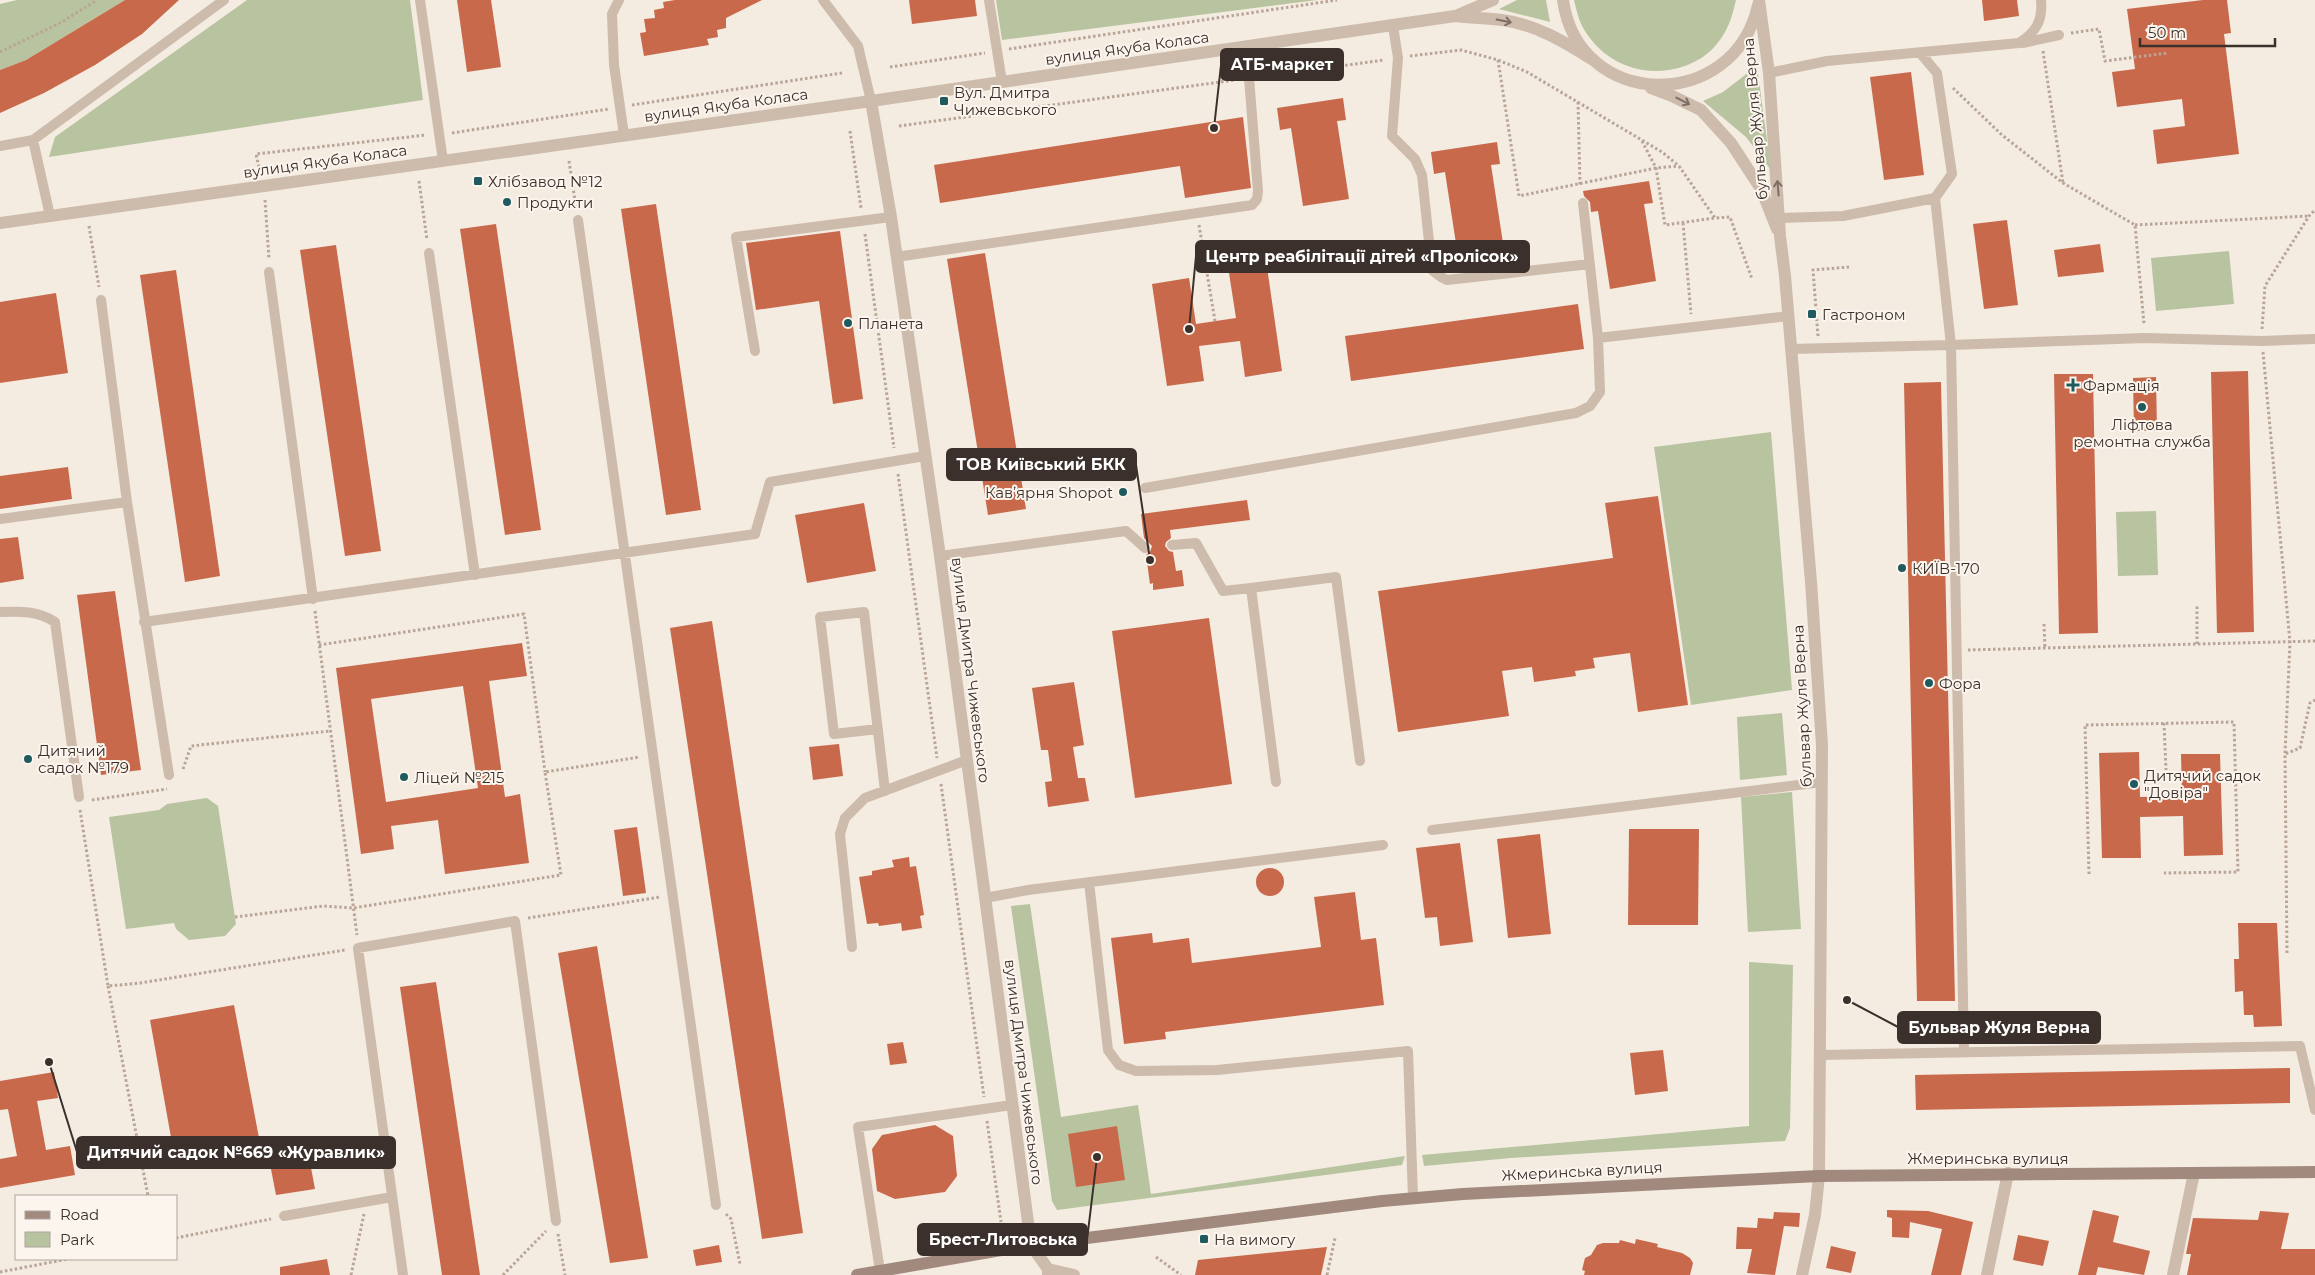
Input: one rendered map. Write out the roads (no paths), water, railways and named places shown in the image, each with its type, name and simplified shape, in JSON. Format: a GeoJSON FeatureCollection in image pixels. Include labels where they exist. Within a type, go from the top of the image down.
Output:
{"type":"FeatureCollection","features":[{"type":"Feature","properties":{"kind":"main road","name":"Жмеринська вулиця"},"geometry":{"type":"LineString","coordinates":[[857,1275],[1030,1245],[1413,1198],[1544,1189],[1819,1176],[2315,1172]]}},
{"type":"Feature","properties":{"kind":"street","name":"вулиця Якуба Коласа"},"geometry":{"type":"LineString","coordinates":[[1456,16],[1493,0]]}},
{"type":"Feature","properties":{"kind":"street"},"geometry":{"type":"LineString","coordinates":[[1564,0],[1566,17],[1579,43],[1593,60]]}},
{"type":"Feature","properties":{"kind":"street"},"geometry":{"type":"LineString","coordinates":[[1638,84],[1673,85],[1701,78],[1726,61],[1746,38],[1759,0]]}},
{"type":"Feature","properties":{"kind":"street","name":"бульвар Жуля Верна"},"geometry":{"type":"LineString","coordinates":[[1759,0],[1769,73],[1780,236],[1792,348],[1812,591],[1822,745],[1819,1176],[1816,1215],[1802,1275]]}},
{"type":"Feature","properties":{"kind":"street","name":"вулиця Якуба Коласа"},"geometry":{"type":"LineString","coordinates":[[0,223],[624,136],[1456,16],[1503,20],[1542,32],[1566,43],[1593,60]]}},
{"type":"Feature","properties":{"kind":"street","name":"бульвар Жуля Верна"},"geometry":{"type":"LineString","coordinates":[[1593,60],[1606,70],[1670,95],[1701,110],[1731,143],[1761,188],[1780,236]]}},
{"type":"Feature","properties":{"kind":"street","name":"вулиця Дмитра Чижевського"},"geometry":{"type":"LineString","coordinates":[[870,101],[891,217],[940,556],[1030,1245]]}},
{"type":"Feature","properties":{"kind":"street"},"geometry":{"type":"LineString","coordinates":[[1986,1275],[2008,1173]]}},
{"type":"Feature","properties":{"kind":"street"},"geometry":{"type":"LineString","coordinates":[[2172,1275],[2194,1173]]}},
{"type":"Feature","properties":{"kind":"street"},"geometry":{"type":"LineString","coordinates":[[1030,1245],[1048,1272],[1074,1275]]}},
{"type":"Feature","properties":{"kind":"lane"},"geometry":{"type":"LineString","coordinates":[[0,146],[33,140],[224,0]]}},
{"type":"Feature","properties":{"kind":"lane"},"geometry":{"type":"LineString","coordinates":[[420,0],[443,161]]}},
{"type":"Feature","properties":{"kind":"lane"},"geometry":{"type":"LineString","coordinates":[[619,0],[612,14],[619,107],[624,136]]}},
{"type":"Feature","properties":{"kind":"lane"},"geometry":{"type":"LineString","coordinates":[[823,0],[858,46],[870,101]]}},
{"type":"Feature","properties":{"kind":"lane"},"geometry":{"type":"LineString","coordinates":[[989,0],[1002,82]]}},
{"type":"Feature","properties":{"kind":"lane"},"geometry":{"type":"LineString","coordinates":[[2020,43],[2034,33],[2042,12],[2041,0]]}},
{"type":"Feature","properties":{"kind":"lane"},"geometry":{"type":"LineString","coordinates":[[1393,26],[1398,58],[1392,136],[1415,159],[1422,175],[1432,270],[1447,280],[1590,264]]}},
{"type":"Feature","properties":{"kind":"lane"},"geometry":{"type":"LineString","coordinates":[[1769,73],[1826,61],[1921,54],[2020,43],[2059,35]]}},
{"type":"Feature","properties":{"kind":"lane"},"geometry":{"type":"LineString","coordinates":[[896,257],[1252,205],[1257,199],[1249,78],[1244,47]]}},
{"type":"Feature","properties":{"kind":"lane"},"geometry":{"type":"LineString","coordinates":[[1921,54],[1937,73],[1952,174],[1935,198],[1951,345],[1964,1052]]}},
{"type":"Feature","properties":{"kind":"lane"},"geometry":{"type":"LineString","coordinates":[[33,140],[50,216]]}},
{"type":"Feature","properties":{"kind":"lane"},"geometry":{"type":"LineString","coordinates":[[1780,218],[1843,216],[1935,198]]}},
{"type":"Feature","properties":{"kind":"lane"},"geometry":{"type":"LineString","coordinates":[[1145,488],[1576,413],[1590,406],[1600,392],[1598,338],[1583,203]]}},
{"type":"Feature","properties":{"kind":"lane"},"geometry":{"type":"LineString","coordinates":[[755,351],[736,237],[891,217]]}},
{"type":"Feature","properties":{"kind":"lane"},"geometry":{"type":"LineString","coordinates":[[578,220],[716,1206]]}},
{"type":"Feature","properties":{"kind":"lane"},"geometry":{"type":"LineString","coordinates":[[429,254],[475,575]]}},
{"type":"Feature","properties":{"kind":"lane"},"geometry":{"type":"LineString","coordinates":[[269,272],[313,598]]}},
{"type":"Feature","properties":{"kind":"lane"},"geometry":{"type":"LineString","coordinates":[[101,300],[144,622],[171,779]]}},
{"type":"Feature","properties":{"kind":"lane"},"geometry":{"type":"LineString","coordinates":[[1598,338],[1789,316]]}},
{"type":"Feature","properties":{"kind":"lane"},"geometry":{"type":"LineString","coordinates":[[1792,348],[1951,345],[2145,338],[2262,341],[2315,339]]}},
{"type":"Feature","properties":{"kind":"lane"},"geometry":{"type":"LineString","coordinates":[[144,622],[756,534],[770,482],[925,456]]}},
{"type":"Feature","properties":{"kind":"lane"},"geometry":{"type":"LineString","coordinates":[[0,519],[127,502]]}},
{"type":"Feature","properties":{"kind":"lane"},"geometry":{"type":"LineString","coordinates":[[940,556],[1126,531],[1145,548]]}},
{"type":"Feature","properties":{"kind":"lane"},"geometry":{"type":"LineString","coordinates":[[1172,545],[1196,543],[1223,591],[1336,577],[1360,761]]}},
{"type":"Feature","properties":{"kind":"lane"},"geometry":{"type":"LineString","coordinates":[[1251,588],[1276,782]]}},
{"type":"Feature","properties":{"kind":"lane"},"geometry":{"type":"LineString","coordinates":[[0,612],[19,611],[43,614],[55,622],[79,799]]}},
{"type":"Feature","properties":{"kind":"lane"},"geometry":{"type":"LineString","coordinates":[[878,729],[834,734],[820,617],[864,612],[878,729],[885,791]]}},
{"type":"Feature","properties":{"kind":"lane"},"geometry":{"type":"LineString","coordinates":[[852,947],[840,834],[845,818],[865,798],[967,760]]}},
{"type":"Feature","properties":{"kind":"lane"},"geometry":{"type":"LineString","coordinates":[[1432,830],[1822,782]]}},
{"type":"Feature","properties":{"kind":"lane"},"geometry":{"type":"LineString","coordinates":[[985,898],[1028,890],[1384,845]]}},
{"type":"Feature","properties":{"kind":"lane"},"geometry":{"type":"LineString","coordinates":[[1089,882],[1108,1050],[1119,1065],[1136,1071],[1217,1070],[1408,1051],[1413,1198]]}},
{"type":"Feature","properties":{"kind":"lane"},"geometry":{"type":"LineString","coordinates":[[403,1275],[358,948],[515,921],[556,1221]]}},
{"type":"Feature","properties":{"kind":"lane"},"geometry":{"type":"LineString","coordinates":[[1821,1055],[2300,1046],[2315,1110]]}},
{"type":"Feature","properties":{"kind":"lane"},"geometry":{"type":"LineString","coordinates":[[880,1271],[858,1127],[1012,1105]]}},
{"type":"Feature","properties":{"kind":"lane"},"geometry":{"type":"LineString","coordinates":[[284,1216],[392,1197]]}},
{"type":"Feature","properties":{"kind":"place","name":"Вул. Дмитра Чижевського"},"geometry":{"type":"Point","coordinates":[944,101]}},
{"type":"Feature","properties":{"kind":"place","name":"АТБ-маркет"},"geometry":{"type":"Point","coordinates":[1214,128]}},
{"type":"Feature","properties":{"kind":"place","name":"Хлібзавод №12"},"geometry":{"type":"Point","coordinates":[478,181]}},
{"type":"Feature","properties":{"kind":"place","name":"Продукти"},"geometry":{"type":"Point","coordinates":[507,202]}},
{"type":"Feature","properties":{"kind":"place","name":"Гастроном"},"geometry":{"type":"Point","coordinates":[1812,314]}},
{"type":"Feature","properties":{"kind":"place","name":"Планета"},"geometry":{"type":"Point","coordinates":[848,323]}},
{"type":"Feature","properties":{"kind":"place","name":"Центр реабілітації дітей «Пролісок»"},"geometry":{"type":"Point","coordinates":[1189,329]}},
{"type":"Feature","properties":{"kind":"place","name":"Фармація"},"geometry":{"type":"Point","coordinates":[2073,385]}},
{"type":"Feature","properties":{"kind":"place","name":"Ліфтова ремонтна служба"},"geometry":{"type":"Point","coordinates":[2142,407]}},
{"type":"Feature","properties":{"kind":"place","name":"Кавʼярня Shopot"},"geometry":{"type":"Point","coordinates":[1123,492]}},
{"type":"Feature","properties":{"kind":"place","name":"ТОВ Київський БКК"},"geometry":{"type":"Point","coordinates":[1150,560]}},
{"type":"Feature","properties":{"kind":"place","name":"КИЇВ-170"},"geometry":{"type":"Point","coordinates":[1902,568]}},
{"type":"Feature","properties":{"kind":"place","name":"Фора"},"geometry":{"type":"Point","coordinates":[1929,683]}},
{"type":"Feature","properties":{"kind":"place","name":"Дитячий садок №179"},"geometry":{"type":"Point","coordinates":[28,759]}},
{"type":"Feature","properties":{"kind":"place","name":"Ліцей №215"},"geometry":{"type":"Point","coordinates":[404,777]}},
{"type":"Feature","properties":{"kind":"place","name":"Дитячий садок \"Довіра\""},"geometry":{"type":"Point","coordinates":[2134,784]}},
{"type":"Feature","properties":{"kind":"place","name":"Бульвар Жуля Верна"},"geometry":{"type":"Point","coordinates":[1847,1000]}},
{"type":"Feature","properties":{"kind":"place","name":"Дитячий садок №669 «Журавлик»"},"geometry":{"type":"Point","coordinates":[49,1062]}},
{"type":"Feature","properties":{"kind":"place","name":"Брест-Литовська"},"geometry":{"type":"Point","coordinates":[1097,1157]}},
{"type":"Feature","properties":{"kind":"place","name":"На вимогу"},"geometry":{"type":"Point","coordinates":[1204,1239]}}]}
